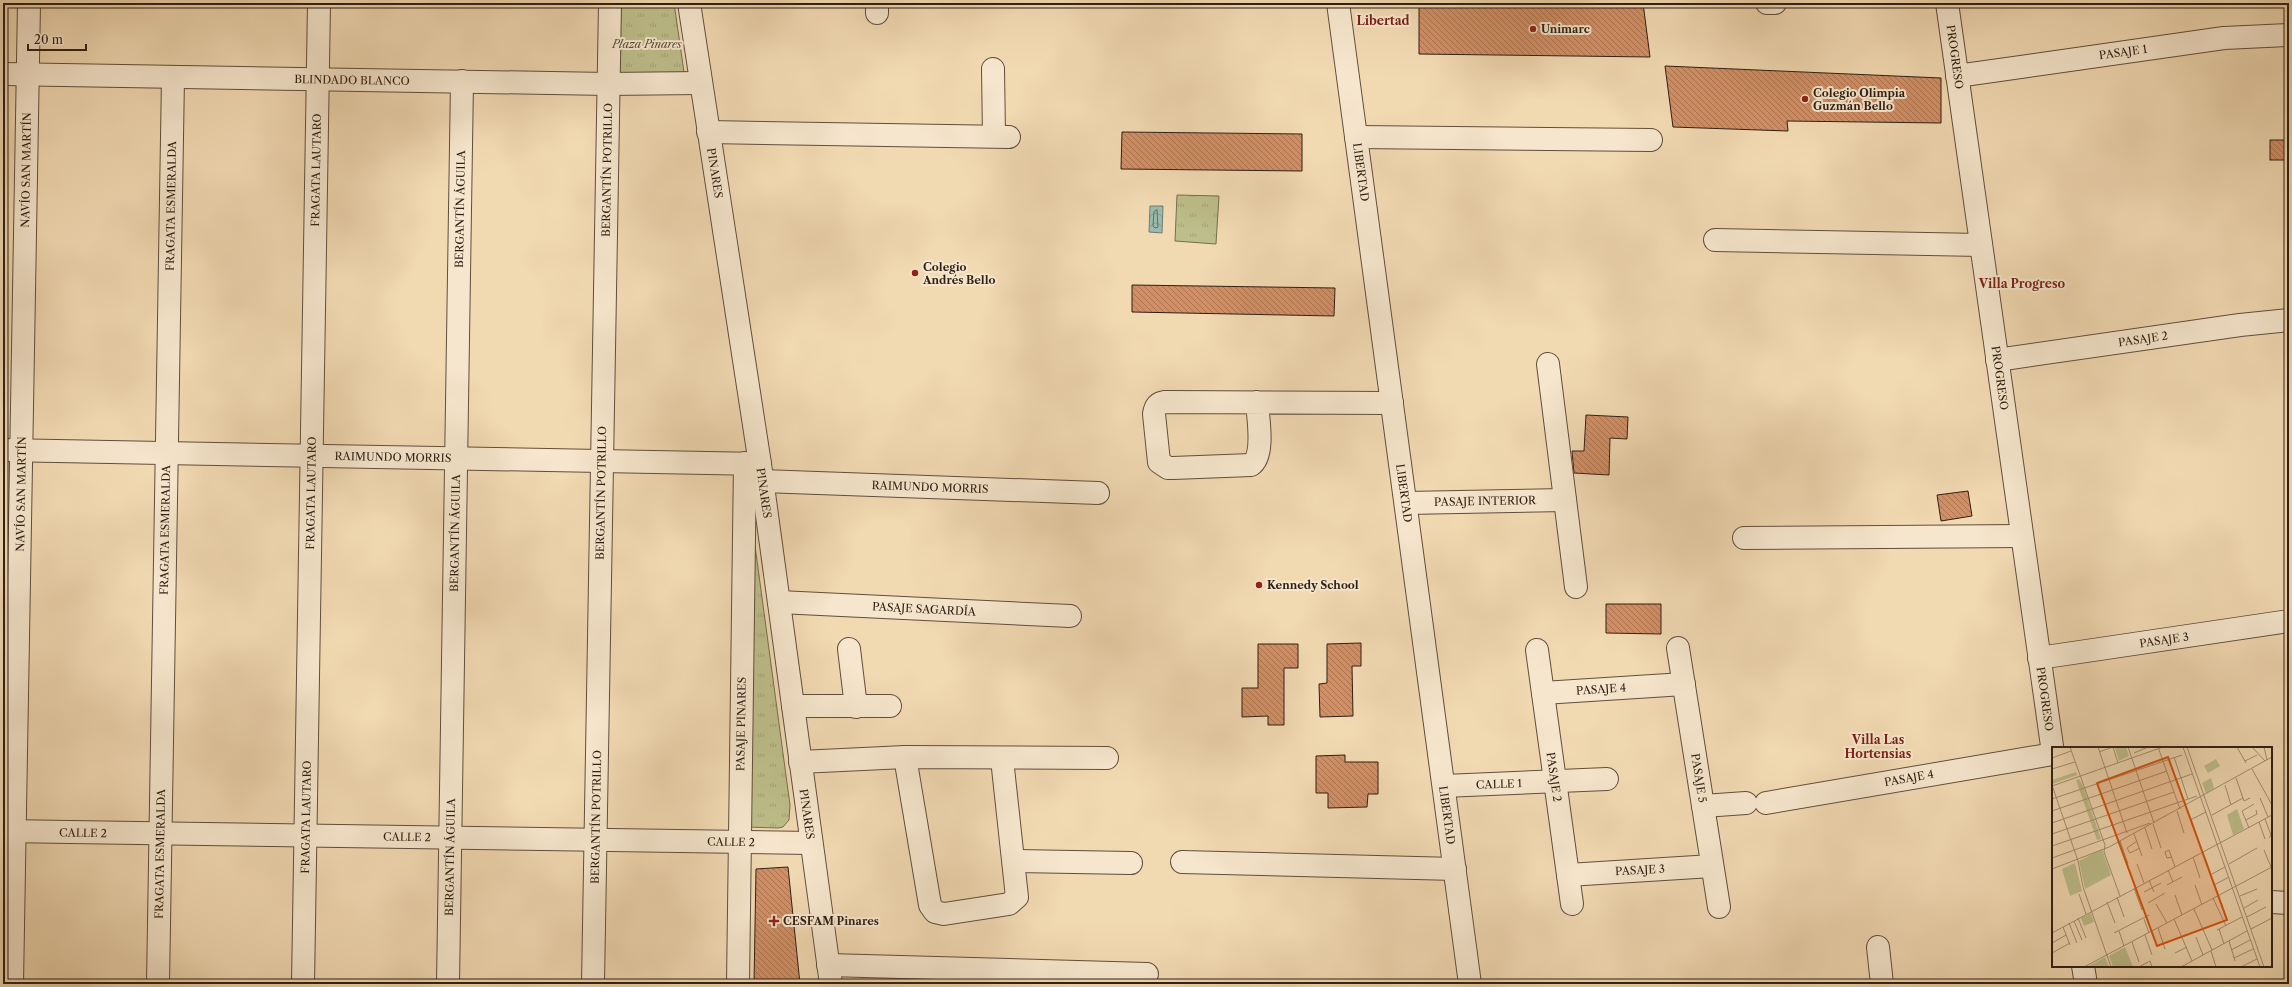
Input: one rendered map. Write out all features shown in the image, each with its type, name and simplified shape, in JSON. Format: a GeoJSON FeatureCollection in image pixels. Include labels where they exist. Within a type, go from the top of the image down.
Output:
{"type":"FeatureCollection","features":[{"type":"Feature","properties":{"kind":"street","name":"NAVÍO SAN MARTÍN"},"geometry":{"type":"LineString","coordinates":[[12,984],[9,832],[12,450],[28,74],[29,3]]}},
{"type":"Feature","properties":{"kind":"street","name":"FRAGATA LAUTARO"},"geometry":{"type":"LineString","coordinates":[[303,984],[319,3]]}},
{"type":"Feature","properties":{"kind":"street","name":"BERGANTÍN POTRILLO"},"geometry":{"type":"LineString","coordinates":[[593,984],[610,3]]}},
{"type":"Feature","properties":{"kind":"street","name":"PINARES"},"geometry":{"type":"LineString","coordinates":[[689,3],[756,469],[779,602],[829,975]]}},
{"type":"Feature","properties":{"kind":"street","name":"LIBERTAD"},"geometry":{"type":"LineString","coordinates":[[1338,3],[1470,984]]}},
{"type":"Feature","properties":{"kind":"street"},"geometry":{"type":"LineString","coordinates":[[1767,3],[1775,3]]}},
{"type":"Feature","properties":{"kind":"street","name":"PROGRESO"},"geometry":{"type":"LineString","coordinates":[[1947,3],[2052,747]]}},
{"type":"Feature","properties":{"kind":"street","name":"PASAJE 1"},"geometry":{"type":"LineString","coordinates":[[1957,76],[2224,38],[2289,35]]}},
{"type":"Feature","properties":{"kind":"street"},"geometry":{"type":"LineString","coordinates":[[708,132],[1001,136],[992,69]]}},
{"type":"Feature","properties":{"kind":"street","name":"BLINDADO BLANCO"},"geometry":{"type":"LineString","coordinates":[[3,74],[608,84],[701,83]]}},
{"type":"Feature","properties":{"kind":"street","name":"FRAGATA ESMERALDA"},"geometry":{"type":"LineString","coordinates":[[158,984],[173,77]]}},
{"type":"Feature","properties":{"kind":"street","name":"BERGANTÍN ÁGUILA"},"geometry":{"type":"LineString","coordinates":[[448,984],[462,81]]}},
{"type":"Feature","properties":{"kind":"street"},"geometry":{"type":"LineString","coordinates":[[1356,137],[1651,140]]}},
{"type":"Feature","properties":{"kind":"street"},"geometry":{"type":"LineString","coordinates":[[1715,240],[1981,245]]}},
{"type":"Feature","properties":{"kind":"street","name":"PASAJE 2"},"geometry":{"type":"LineString","coordinates":[[1997,360],[2240,325],[2289,320]]}},
{"type":"Feature","properties":{"kind":"street"},"geometry":{"type":"LineString","coordinates":[[1548,364],[1576,587]]}},
{"type":"Feature","properties":{"kind":"street"},"geometry":{"type":"LineString","coordinates":[[1257,402],[1259,452],[1255,462],[1251,465],[1168,468],[1159,462],[1154,409],[1160,403],[1257,402],[1392,402]]}},
{"type":"Feature","properties":{"kind":"street","name":"RAIMUNDO MORRIS"},"geometry":{"type":"LineString","coordinates":[[12,450],[602,461],[756,469],[1098,493]]}},
{"type":"Feature","properties":{"kind":"street","name":"PASAJE PINARES"},"geometry":{"type":"LineString","coordinates":[[738,984],[740,842],[756,469]]}},
{"type":"Feature","properties":{"kind":"street","name":"PASAJE INTERIOR"},"geometry":{"type":"LineString","coordinates":[[1406,503],[1565,500]]}},
{"type":"Feature","properties":{"kind":"street"},"geometry":{"type":"LineString","coordinates":[[1744,538],[2022,536]]}},
{"type":"Feature","properties":{"kind":"street","name":"PASAJE SAGARDÍA"},"geometry":{"type":"LineString","coordinates":[[779,602],[1070,616]]}},
{"type":"Feature","properties":{"kind":"street","name":"PASAJE 3"},"geometry":{"type":"LineString","coordinates":[[2040,658],[2289,621]]}},
{"type":"Feature","properties":{"kind":"street","name":"PASAJE 5"},"geometry":{"type":"LineString","coordinates":[[1678,648],[1719,907]]}},
{"type":"Feature","properties":{"kind":"street"},"geometry":{"type":"LineString","coordinates":[[849,649],[856,706]]}},
{"type":"Feature","properties":{"kind":"street","name":"PASAJE 2"},"geometry":{"type":"LineString","coordinates":[[1537,650],[1572,904]]}},
{"type":"Feature","properties":{"kind":"street","name":"PASAJE 4"},"geometry":{"type":"LineString","coordinates":[[1543,692],[1684,684]]}},
{"type":"Feature","properties":{"kind":"street"},"geometry":{"type":"LineString","coordinates":[[793,706],[890,706]]}},
{"type":"Feature","properties":{"kind":"street","name":"PASAJE 4"},"geometry":{"type":"LineString","coordinates":[[1703,806],[1756,803],[2052,753]]}},
{"type":"Feature","properties":{"kind":"street"},"geometry":{"type":"LineString","coordinates":[[800,762],[906,757],[1002,759],[1107,758]]}},
{"type":"Feature","properties":{"kind":"street"},"geometry":{"type":"LineString","coordinates":[[906,757],[930,905],[935,912],[944,914],[1012,903],[1018,894],[1002,759]]}},
{"type":"Feature","properties":{"kind":"street"},"geometry":{"type":"LineString","coordinates":[[1555,781],[1607,779]]}},
{"type":"Feature","properties":{"kind":"street","name":"CALLE 1"},"geometry":{"type":"LineString","coordinates":[[1444,786],[1555,781]]}},
{"type":"Feature","properties":{"kind":"street","name":"CALLE 2"},"geometry":{"type":"LineString","coordinates":[[9,832],[811,844]]}},
{"type":"Feature","properties":{"kind":"street"},"geometry":{"type":"LineString","coordinates":[[1014,861],[1131,863]]}},
{"type":"Feature","properties":{"kind":"street"},"geometry":{"type":"LineString","coordinates":[[1182,862],[1455,869]]}},
{"type":"Feature","properties":{"kind":"street","name":"PASAJE 3"},"geometry":{"type":"LineString","coordinates":[[1568,875],[1712,866]]}},
{"type":"Feature","properties":{"kind":"street"},"geometry":{"type":"LineString","coordinates":[[2272,902],[2289,903]]}},
{"type":"Feature","properties":{"kind":"street"},"geometry":{"type":"LineString","coordinates":[[1878,947],[1882,984]]}},
{"type":"Feature","properties":{"kind":"street"},"geometry":{"type":"LineString","coordinates":[[2083,967],[2086,984]]}},
{"type":"Feature","properties":{"kind":"street"},"geometry":{"type":"LineString","coordinates":[[829,975],[1147,974]]}},
{"type":"Feature","properties":{"kind":"green space","name":"Plaza Pinares"},"geometry":{"type":"Polygon","coordinates":[[[616,3],[674,3],[685,79],[627,78],[616,72],[616,3]]]}},
{"type":"Feature","properties":{"kind":"green space"},"geometry":{"type":"Polygon","coordinates":[[[1177,195],[1219,196],[1216,244],[1175,241],[1177,195]]]}},
{"type":"Feature","properties":{"kind":"green space"},"geometry":{"type":"Polygon","coordinates":[[[751,516],[790,805],[789,820],[783,827],[778,828],[746,827],[751,516]]]}},
{"type":"Feature","properties":{"kind":"water"},"geometry":{"type":"Polygon","coordinates":[[[1150,206],[1163,206],[1162,233],[1149,232],[1150,206]]]}},
{"type":"Feature","properties":{"kind":"building","name":"Unimarc"},"geometry":{"type":"Polygon","coordinates":[[[1419,3],[1643,3],[1650,57],[1419,54],[1419,3]]]}},
{"type":"Feature","properties":{"kind":"building","name":"Colegio Olimpia Guzmán Bello"},"geometry":{"type":"Polygon","coordinates":[[[1665,66],[1941,78],[1941,123],[1787,121],[1788,131],[1673,127],[1665,66]]]}},
{"type":"Feature","properties":{"kind":"building"},"geometry":{"type":"Polygon","coordinates":[[[1122,132],[1302,134],[1302,171],[1121,169],[1122,132]]]}},
{"type":"Feature","properties":{"kind":"building"},"geometry":{"type":"Polygon","coordinates":[[[2270,140],[2289,140],[2289,160],[2270,160],[2270,140]]]}},
{"type":"Feature","properties":{"kind":"building"},"geometry":{"type":"Polygon","coordinates":[[[1132,285],[1335,288],[1334,316],[1132,312],[1132,285]]]}},
{"type":"Feature","properties":{"kind":"building"},"geometry":{"type":"Polygon","coordinates":[[[1586,415],[1628,417],[1627,439],[1610,438],[1609,475],[1574,473],[1572,451],[1584,451],[1586,415]]]}},
{"type":"Feature","properties":{"kind":"building"},"geometry":{"type":"Polygon","coordinates":[[[1968,491],[1972,516],[1941,521],[1937,495],[1968,491]]]}},
{"type":"Feature","properties":{"kind":"building"},"geometry":{"type":"Polygon","coordinates":[[[1606,604],[1661,604],[1661,634],[1606,633],[1606,604]]]}},
{"type":"Feature","properties":{"kind":"building"},"geometry":{"type":"Polygon","coordinates":[[[1361,643],[1361,666],[1352,666],[1353,716],[1320,717],[1319,684],[1327,683],[1327,644],[1361,643]]]}},
{"type":"Feature","properties":{"kind":"building"},"geometry":{"type":"Polygon","coordinates":[[[1258,644],[1298,644],[1298,668],[1284,668],[1284,725],[1268,725],[1268,716],[1242,717],[1242,688],[1258,688],[1258,644]]]}},
{"type":"Feature","properties":{"kind":"building"},"geometry":{"type":"Polygon","coordinates":[[[1345,755],[1345,762],[1378,762],[1378,794],[1368,794],[1367,807],[1328,808],[1328,793],[1316,793],[1316,756],[1345,755]]]}},
{"type":"Feature","properties":{"kind":"building","name":"CESFAM Pinares"},"geometry":{"type":"Polygon","coordinates":[[[788,867],[800,984],[754,984],[756,869],[788,867]]]}},
{"type":"Feature","properties":{"kind":"place","name":"Unimarc"},"geometry":{"type":"Point","coordinates":[1533,29]}},
{"type":"Feature","properties":{"kind":"place","name":"Colegio Olimpia Guzmán Bello"},"geometry":{"type":"Point","coordinates":[1805,99]}},
{"type":"Feature","properties":{"kind":"place","name":"Colegio Andrés Bello"},"geometry":{"type":"Point","coordinates":[915,273]}},
{"type":"Feature","properties":{"kind":"place","name":"Kennedy School"},"geometry":{"type":"Point","coordinates":[1259,585]}},
{"type":"Feature","properties":{"kind":"place","name":"CESFAM Pinares"},"geometry":{"type":"Point","coordinates":[774,921]}},
{"type":"Feature","properties":{"kind":"district","name":"Libertad"},"geometry":{"type":"Point","coordinates":[1383,20]}},
{"type":"Feature","properties":{"kind":"district","name":"Villa Progreso"},"geometry":{"type":"Point","coordinates":[2022,283]}},
{"type":"Feature","properties":{"kind":"district","name":"Villa Las Hortensias"},"geometry":{"type":"Point","coordinates":[1878,746]}}]}
